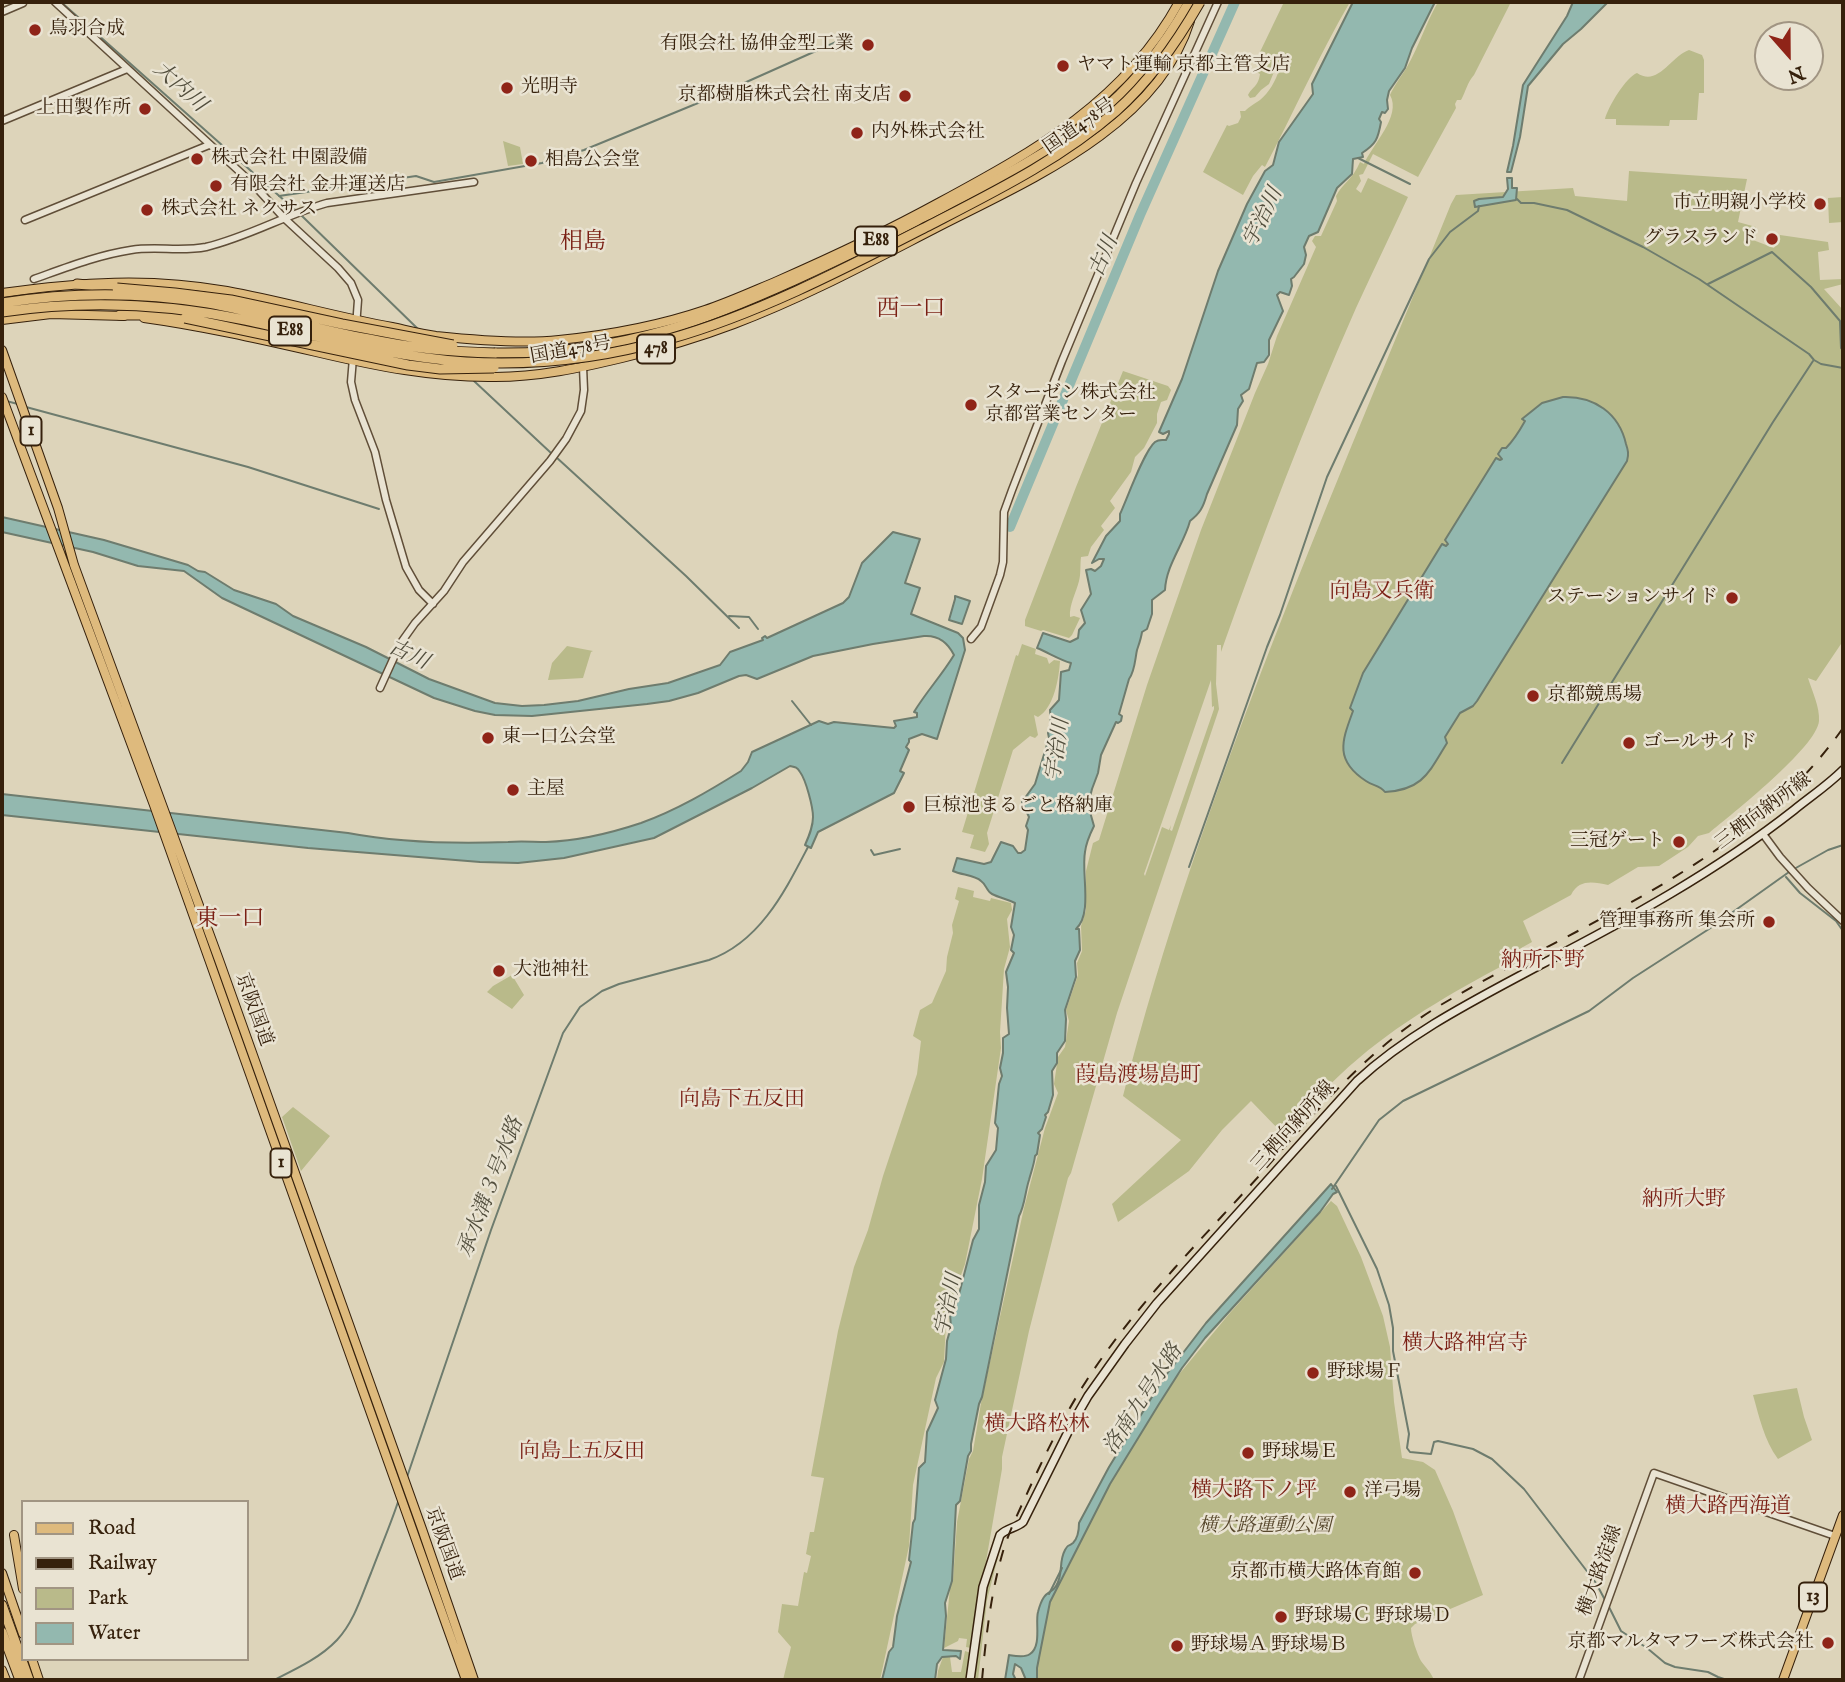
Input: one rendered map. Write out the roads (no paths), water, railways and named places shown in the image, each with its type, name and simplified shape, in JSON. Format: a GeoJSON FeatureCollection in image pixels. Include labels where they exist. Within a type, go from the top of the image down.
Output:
{"type":"FeatureCollection","features":[{"type":"Feature","properties":{"kind":"highway","name":"E88"},"geometry":{"type":"LineString","coordinates":[[2,303],[72,296],[156,297],[207,303],[398,344],[495,353],[558,351],[597,346],[666,331],[770,291],[908,225],[1050,148],[1091,120],[1120,94],[1146,66],[1189,2]]}},
{"type":"Feature","properties":{"kind":"highway","name":"E88"},"geometry":{"type":"LineString","coordinates":[[2,312],[73,305],[152,306],[204,312],[421,358],[495,363],[579,358],[650,344],[700,330],[853,263],[1005,185],[1077,142],[1136,92],[1166,56],[1198,2]]}},
{"type":"Feature","properties":{"kind":"highway"},"geometry":{"type":"LineString","coordinates":[[77,284],[231,300],[444,344],[477,347],[495,353]]}},
{"type":"Feature","properties":{"kind":"highway"},"geometry":{"type":"LineString","coordinates":[[120,315],[185,318],[426,368],[497,368],[579,358]]}},
{"type":"Feature","properties":{"kind":"highway"},"geometry":{"type":"LineString","coordinates":[[2,1605],[21,1658]]}},
{"type":"Feature","properties":{"kind":"highway"},"geometry":{"type":"LineString","coordinates":[[2,1632],[20,1680]]}},
{"type":"Feature","properties":{"kind":"highway"},"geometry":{"type":"LineString","coordinates":[[22,1661],[29,1680]]}},
{"type":"Feature","properties":{"kind":"main road","name":"国道478号"},"geometry":{"type":"LineString","coordinates":[[2,293],[115,281],[147,282],[207,288],[433,336],[500,340],[556,340],[653,325],[706,310],[815,264],[976,182],[1055,135],[1089,111],[1134,68],[1161,33],[1180,2]]}},
{"type":"Feature","properties":{"kind":"main road","name":"国道478号"},"geometry":{"type":"LineString","coordinates":[[2,320],[51,314],[120,315],[187,325],[416,373],[470,377],[524,376],[583,368],[703,335],[789,302],[1058,163],[1108,129],[1157,82],[1186,36],[1198,2]]}},
{"type":"Feature","properties":{"kind":"main road","name":"京阪国道"},"geometry":{"type":"LineString","coordinates":[[2,350],[158,805],[474,1680]]}},
{"type":"Feature","properties":{"kind":"main road","name":"京阪国道"},"geometry":{"type":"LineString","coordinates":[[2,397],[63,563],[158,805]]}},
{"type":"Feature","properties":{"kind":"main road","name":"三栖向納所線"},"geometry":{"type":"LineString","coordinates":[[971,1680],[983,1587],[1000,1535],[1023,1522],[1088,1396],[1157,1303],[1357,1081],[1379,1060],[1415,1035],[1681,888],[1763,834],[1843,770]]}},
{"type":"Feature","properties":{"kind":"main road","name":"京阪国道"},"geometry":{"type":"LineString","coordinates":[[170,838],[466,1680]]}},
{"type":"Feature","properties":{"kind":"main road","name":"13"},"geometry":{"type":"LineString","coordinates":[[1783,1680],[1843,1514]]}},
{"type":"Feature","properties":{"kind":"main road"},"geometry":{"type":"LineString","coordinates":[[14,1535],[21,1577]]}},
{"type":"Feature","properties":{"kind":"main road"},"geometry":{"type":"LineString","coordinates":[[2,1573],[21,1628]]}},
{"type":"Feature","properties":{"kind":"main road"},"geometry":{"type":"LineString","coordinates":[[33,1661],[39,1680]]}},
{"type":"Feature","properties":{"kind":"main road"},"geometry":{"type":"LineString","coordinates":[[2,1670],[6,1680]]}},
{"type":"Feature","properties":{"kind":"street"},"geometry":{"type":"LineString","coordinates":[[55,2],[253,184],[351,284],[358,300],[351,382],[355,400],[376,453],[386,500],[406,567],[419,590],[433,604]]}},
{"type":"Feature","properties":{"kind":"street"},"geometry":{"type":"LineString","coordinates":[[971,639],[982,627],[1003,562],[1004,512],[1062,361],[1136,183],[1218,2]]}},
{"type":"Feature","properties":{"kind":"street"},"geometry":{"type":"LineString","coordinates":[[2,12],[23,3]]}},
{"type":"Feature","properties":{"kind":"street"},"geometry":{"type":"LineString","coordinates":[[2,121],[127,69]]}},
{"type":"Feature","properties":{"kind":"street"},"geometry":{"type":"LineString","coordinates":[[25,220],[209,145]]}},
{"type":"Feature","properties":{"kind":"street"},"geometry":{"type":"LineString","coordinates":[[34,279],[134,249],[193,249],[208,246],[247,234],[304,209],[352,198],[474,182]]}},
{"type":"Feature","properties":{"kind":"street"},"geometry":{"type":"LineString","coordinates":[[381,686],[399,648],[415,623],[561,447],[582,411],[583,368]]}},
{"type":"Feature","properties":{"kind":"street"},"geometry":{"type":"LineString","coordinates":[[1763,834],[1822,902],[1843,921]]}},
{"type":"Feature","properties":{"kind":"street","name":"横大路淀線"},"geometry":{"type":"LineString","coordinates":[[1579,1680],[1654,1473],[1835,1536]]}},
{"type":"Feature","properties":{"kind":"water","name":"宇治川"},"geometry":{"type":"Polygon","coordinates":[[[1353,2],[1435,2],[1405,68],[1389,91],[1388,109],[1385,113],[1382,112],[1379,119],[1381,122],[1376,140],[1362,153],[1363,157],[1353,159],[1352,174],[1337,188],[1318,232],[1309,236],[1304,247],[1304,264],[1291,279],[1289,295],[1280,292],[1277,295],[1283,311],[1269,340],[1269,355],[1264,362],[1257,363],[1249,389],[1241,395],[1243,401],[1238,409],[1237,425],[1204,503],[1199,513],[1190,521],[1168,572],[1165,590],[1152,600],[1152,614],[1147,629],[1142,632],[1134,669],[1119,714],[1122,716],[1121,721],[1116,722],[1101,755],[1088,805],[1094,826],[1085,852],[1084,913],[1076,929],[1079,929],[1080,950],[1075,961],[1076,977],[1065,1010],[1065,1041],[1057,1053],[1057,1063],[1052,1071],[1053,1095],[1042,1129],[1038,1133],[1037,1154],[1019,1216],[971,1451],[960,1501],[956,1505],[952,1581],[945,1603],[943,1650],[961,1651],[960,1659],[956,1656],[942,1657],[937,1664],[935,1680],[882,1680],[889,1652],[893,1647],[897,1616],[911,1562],[909,1560],[919,1468],[925,1462],[927,1432],[938,1408],[935,1400],[946,1359],[951,1327],[950,1314],[957,1302],[973,1240],[979,1229],[979,1205],[986,1166],[996,1150],[998,1128],[995,1123],[1002,1076],[1000,1068],[1003,1038],[1009,1034],[1006,972],[1014,953],[1011,950],[1014,935],[1011,927],[1015,903],[990,893],[978,879],[953,871],[957,858],[984,864],[991,862],[1001,842],[1013,846],[1018,853],[1025,850],[1029,817],[1022,802],[1035,784],[1049,738],[1050,710],[1059,700],[1061,672],[1069,670],[1071,663],[1037,648],[1043,633],[1070,642],[1078,638],[1079,630],[1085,623],[1081,610],[1091,594],[1086,570],[1095,571],[1101,566],[1104,559],[1092,563],[1106,536],[1120,521],[1120,514],[1146,455],[1155,442],[1166,440],[1169,434],[1169,431],[1163,434],[1159,432],[1182,379],[1218,271],[1247,204],[1265,171],[1273,165],[1279,142],[1313,94],[1312,84],[1353,2]]]}},
{"type":"Feature","properties":{"kind":"water"},"geometry":{"type":"Polygon","coordinates":[[[1573,2],[1608,2],[1563,44],[1528,86],[1520,137],[1511,172],[1507,172],[1523,85],[1573,2]]]}},
{"type":"Feature","properties":{"kind":"water"},"geometry":{"type":"Polygon","coordinates":[[[1507,178],[1512,178],[1512,188],[1517,188],[1516,200],[1475,207],[1474,201],[1479,199],[1503,197],[1508,189],[1507,178]]]}},
{"type":"Feature","properties":{"kind":"water"},"geometry":{"type":"Polygon","coordinates":[[[1563,397],[1595,403],[1611,415],[1623,433],[1628,450],[1627,461],[1477,701],[1460,713],[1445,737],[1447,743],[1424,778],[1408,788],[1385,792],[1356,773],[1345,758],[1343,749],[1353,711],[1350,708],[1363,673],[1442,544],[1448,544],[1445,540],[1496,458],[1502,459],[1498,454],[1516,435],[1525,421],[1522,419],[1542,403],[1563,397]]]}},
{"type":"Feature","properties":{"kind":"water"},"geometry":{"type":"Polygon","coordinates":[[[2,517],[104,540],[188,565],[234,590],[276,604],[293,616],[366,647],[429,679],[495,703],[522,706],[578,701],[668,683],[720,665],[730,652],[763,640],[765,636],[767,638],[843,603],[849,597],[862,563],[893,532],[920,539],[905,583],[920,588],[911,614],[958,633],[963,638],[965,650],[937,739],[922,734],[909,739],[906,747],[909,750],[900,771],[904,773],[894,793],[818,832],[811,848],[805,845],[813,821],[809,794],[799,770],[790,766],[654,838],[564,858],[518,863],[308,848],[2,815],[2,794],[408,841],[546,842],[582,838],[641,823],[680,806],[741,771],[752,752],[819,721],[828,724],[834,722],[894,728],[894,721],[917,717],[914,712],[954,655],[942,641],[924,636],[813,656],[757,679],[746,675],[739,676],[698,693],[669,701],[532,716],[495,715],[434,698],[222,598],[184,571],[138,566],[93,552],[2,532],[2,517]]]}},
{"type":"Feature","properties":{"kind":"water"},"geometry":{"type":"Polygon","coordinates":[[[955,596],[970,601],[962,624],[949,620],[955,596]]]}},
{"type":"Feature","properties":{"kind":"water"},"geometry":{"type":"Polygon","coordinates":[[[1331,1184],[1337,1192],[1205,1338],[1182,1368],[1110,1484],[1050,1602],[1037,1680],[1026,1680],[1021,1668],[1015,1664],[1013,1674],[1016,1680],[1005,1680],[1009,1655],[1025,1656],[1034,1650],[1038,1610],[1044,1597],[1055,1588],[1065,1550],[1076,1539],[1079,1523],[1109,1467],[1163,1379],[1206,1323],[1331,1184]]]}},
{"type":"Feature","properties":{"kind":"waterway","name":"大内川"},"geometry":{"type":"LineString","coordinates":[[61,2],[295,210]]}},
{"type":"Feature","properties":{"kind":"waterway","name":"古川"},"geometry":{"type":"LineString","coordinates":[[1010,527],[1140,215],[1235,2]]}},
{"type":"Feature","properties":{"kind":"waterway"},"geometry":{"type":"LineString","coordinates":[[279,196],[416,176],[434,182],[542,163],[584,150],[715,96],[845,38]]}},
{"type":"Feature","properties":{"kind":"waterway"},"geometry":{"type":"LineString","coordinates":[[1358,158],[1410,184]]}},
{"type":"Feature","properties":{"kind":"waterway"},"geometry":{"type":"LineString","coordinates":[[1517,199],[1521,203],[1567,210],[1643,247],[1699,279],[1814,360],[1843,368]]}},
{"type":"Feature","properties":{"kind":"waterway"},"geometry":{"type":"LineString","coordinates":[[1189,867],[1327,477],[1429,259],[1450,232],[1478,211],[1479,206]]}},
{"type":"Feature","properties":{"kind":"waterway"},"geometry":{"type":"LineString","coordinates":[[302,216],[418,329]]}},
{"type":"Feature","properties":{"kind":"waterway"},"geometry":{"type":"LineString","coordinates":[[1708,284],[1772,252],[1811,287],[1840,321],[1843,350]]}},
{"type":"Feature","properties":{"kind":"waterway"},"geometry":{"type":"LineString","coordinates":[[1562,763],[1813,361]]}},
{"type":"Feature","properties":{"kind":"waterway"},"geometry":{"type":"LineString","coordinates":[[474,381],[551,453]]}},
{"type":"Feature","properties":{"kind":"waterway"},"geometry":{"type":"LineString","coordinates":[[6,401],[18,404]]}},
{"type":"Feature","properties":{"kind":"waterway"},"geometry":{"type":"LineString","coordinates":[[26,407],[248,467],[379,509]]}},
{"type":"Feature","properties":{"kind":"waterway"},"geometry":{"type":"LineString","coordinates":[[556,457],[739,628]]}},
{"type":"Feature","properties":{"kind":"waterway"},"geometry":{"type":"LineString","coordinates":[[729,616],[749,617],[758,629]]}},
{"type":"Feature","properties":{"kind":"waterway"},"geometry":{"type":"LineString","coordinates":[[792,701],[811,725]]}},
{"type":"Feature","properties":{"kind":"waterway"},"geometry":{"type":"LineString","coordinates":[[1794,869],[1828,850],[1843,845]]}},
{"type":"Feature","properties":{"kind":"waterway","name":"承水溝３号水路"},"geometry":{"type":"LineString","coordinates":[[407,1477],[491,1230],[563,1033],[580,1007],[602,991],[709,960],[743,941],[769,913],[808,847]]}},
{"type":"Feature","properties":{"kind":"waterway"},"geometry":{"type":"LineString","coordinates":[[871,850],[874,855],[900,849]]}},
{"type":"Feature","properties":{"kind":"waterway"},"geometry":{"type":"LineString","coordinates":[[1332,1189],[1379,1120],[1403,1101],[1589,1011],[1789,872]]}},
{"type":"Feature","properties":{"kind":"waterway"},"geometry":{"type":"LineString","coordinates":[[1786,877],[1800,893],[1836,921],[1843,931]]}},
{"type":"Feature","properties":{"kind":"waterway"},"geometry":{"type":"LineString","coordinates":[[1336,1186],[1377,1269],[1389,1305],[1393,1351],[1409,1434],[1407,1448],[1410,1452],[1431,1454],[1434,1442],[1438,1441],[1473,1449],[1492,1459],[1524,1489],[1596,1583],[1605,1600]]}},
{"type":"Feature","properties":{"kind":"waterway","name":"承水溝３号水路"},"geometry":{"type":"LineString","coordinates":[[274,1680],[315,1658],[343,1633],[361,1599],[398,1502]]}},
{"type":"Feature","properties":{"kind":"waterway","name":"洛南九号水路"},"geometry":{"type":"LineString","coordinates":[[1049,1594],[1062,1568]]}},
{"type":"Feature","properties":{"kind":"waterway"},"geometry":{"type":"LineString","coordinates":[[1608,1605],[1621,1631],[1665,1663],[1708,1672],[1727,1680]]}},
{"type":"Feature","properties":{"kind":"railway"},"geometry":{"type":"LineString","coordinates":[[982,1680],[990,1614],[1004,1548],[1042,1461],[1076,1398],[1102,1358],[1144,1303],[1321,1106],[1388,1042],[1439,1006],[1657,888],[1709,855],[1759,818],[1804,776],[1843,728]]}},
{"type":"Feature","properties":{"kind":"place","name":"鳥羽合成"},"geometry":{"type":"Point","coordinates":[35,30]}},
{"type":"Feature","properties":{"kind":"place","name":"有限会社 協伸金型工業"},"geometry":{"type":"Point","coordinates":[868,45]}},
{"type":"Feature","properties":{"kind":"place","name":"ヤマト運輸 京都主管支店"},"geometry":{"type":"Point","coordinates":[1063,66]}},
{"type":"Feature","properties":{"kind":"place","name":"光明寺"},"geometry":{"type":"Point","coordinates":[507,88]}},
{"type":"Feature","properties":{"kind":"place","name":"京都樹脂株式会社 南支店"},"geometry":{"type":"Point","coordinates":[905,96]}},
{"type":"Feature","properties":{"kind":"place","name":"上田製作所"},"geometry":{"type":"Point","coordinates":[145,109]}},
{"type":"Feature","properties":{"kind":"place","name":"内外株式会社"},"geometry":{"type":"Point","coordinates":[857,133]}},
{"type":"Feature","properties":{"kind":"place","name":"株式会社 中園設備"},"geometry":{"type":"Point","coordinates":[197,159]}},
{"type":"Feature","properties":{"kind":"place","name":"相島公会堂"},"geometry":{"type":"Point","coordinates":[531,161]}},
{"type":"Feature","properties":{"kind":"place","name":"有限会社 金井運送店"},"geometry":{"type":"Point","coordinates":[216,186]}},
{"type":"Feature","properties":{"kind":"place","name":"市立明親小学校"},"geometry":{"type":"Point","coordinates":[1820,204]}},
{"type":"Feature","properties":{"kind":"place","name":"株式会社 ネクサス"},"geometry":{"type":"Point","coordinates":[147,210]}},
{"type":"Feature","properties":{"kind":"place","name":"グラスランド"},"geometry":{"type":"Point","coordinates":[1772,239]}},
{"type":"Feature","properties":{"kind":"place","name":"スターゼン株式会社 京都営業センター"},"geometry":{"type":"Point","coordinates":[971,405]}},
{"type":"Feature","properties":{"kind":"place","name":"ステーションサイド"},"geometry":{"type":"Point","coordinates":[1732,598]}},
{"type":"Feature","properties":{"kind":"place","name":"京都競馬場"},"geometry":{"type":"Point","coordinates":[1533,696]}},
{"type":"Feature","properties":{"kind":"place","name":"東一口公会堂"},"geometry":{"type":"Point","coordinates":[488,738]}},
{"type":"Feature","properties":{"kind":"place","name":"ゴールサイド"},"geometry":{"type":"Point","coordinates":[1629,743]}},
{"type":"Feature","properties":{"kind":"place","name":"主屋"},"geometry":{"type":"Point","coordinates":[513,790]}},
{"type":"Feature","properties":{"kind":"place","name":"巨椋池まるごと格納庫"},"geometry":{"type":"Point","coordinates":[909,807]}},
{"type":"Feature","properties":{"kind":"place","name":"三冠ゲート"},"geometry":{"type":"Point","coordinates":[1679,842]}},
{"type":"Feature","properties":{"kind":"place","name":"管理事務所 集会所"},"geometry":{"type":"Point","coordinates":[1769,922]}},
{"type":"Feature","properties":{"kind":"place","name":"大池神社"},"geometry":{"type":"Point","coordinates":[499,971]}},
{"type":"Feature","properties":{"kind":"place","name":"野球場Ｆ"},"geometry":{"type":"Point","coordinates":[1313,1373]}},
{"type":"Feature","properties":{"kind":"place","name":"野球場Ｅ"},"geometry":{"type":"Point","coordinates":[1248,1453]}},
{"type":"Feature","properties":{"kind":"place","name":"洋弓場"},"geometry":{"type":"Point","coordinates":[1350,1492]}},
{"type":"Feature","properties":{"kind":"place","name":"京都市横大路体育館"},"geometry":{"type":"Point","coordinates":[1415,1573]}},
{"type":"Feature","properties":{"kind":"place","name":"野球場Ｃ 野球場Ｄ"},"geometry":{"type":"Point","coordinates":[1281,1617]}},
{"type":"Feature","properties":{"kind":"place","name":"京都マルタマフーズ株式会社"},"geometry":{"type":"Point","coordinates":[1828,1643]}},
{"type":"Feature","properties":{"kind":"place","name":"野球場Ａ 野球場Ｂ"},"geometry":{"type":"Point","coordinates":[1177,1646]}},
{"type":"Feature","properties":{"kind":"district","name":"相島"},"geometry":{"type":"Point","coordinates":[583,243]}},
{"type":"Feature","properties":{"kind":"district","name":"西一口"},"geometry":{"type":"Point","coordinates":[911,310]}},
{"type":"Feature","properties":{"kind":"district","name":"向島又兵衛"},"geometry":{"type":"Point","coordinates":[1382,593]}},
{"type":"Feature","properties":{"kind":"district","name":"東一口"},"geometry":{"type":"Point","coordinates":[230,920]}},
{"type":"Feature","properties":{"kind":"district","name":"納所下野"},"geometry":{"type":"Point","coordinates":[1543,962]}},
{"type":"Feature","properties":{"kind":"district","name":"葭島渡場島町"},"geometry":{"type":"Point","coordinates":[1138,1077]}},
{"type":"Feature","properties":{"kind":"district","name":"向島下五反田"},"geometry":{"type":"Point","coordinates":[742,1101]}},
{"type":"Feature","properties":{"kind":"district","name":"納所大野"},"geometry":{"type":"Point","coordinates":[1684,1201]}},
{"type":"Feature","properties":{"kind":"district","name":"横大路神宮寺"},"geometry":{"type":"Point","coordinates":[1465,1345]}},
{"type":"Feature","properties":{"kind":"district","name":"横大路松林"},"geometry":{"type":"Point","coordinates":[1037,1426]}},
{"type":"Feature","properties":{"kind":"district","name":"向島上五反田"},"geometry":{"type":"Point","coordinates":[582,1453]}},
{"type":"Feature","properties":{"kind":"district","name":"横大路下ノ坪"},"geometry":{"type":"Point","coordinates":[1254,1492]}},
{"type":"Feature","properties":{"kind":"district","name":"横大路西海道"},"geometry":{"type":"Point","coordinates":[1728,1508]}},
{"type":"Feature","properties":{"kind":"park label","name":"横大路運動公園"},"geometry":{"type":"Point","coordinates":[1265,1527]}}]}
